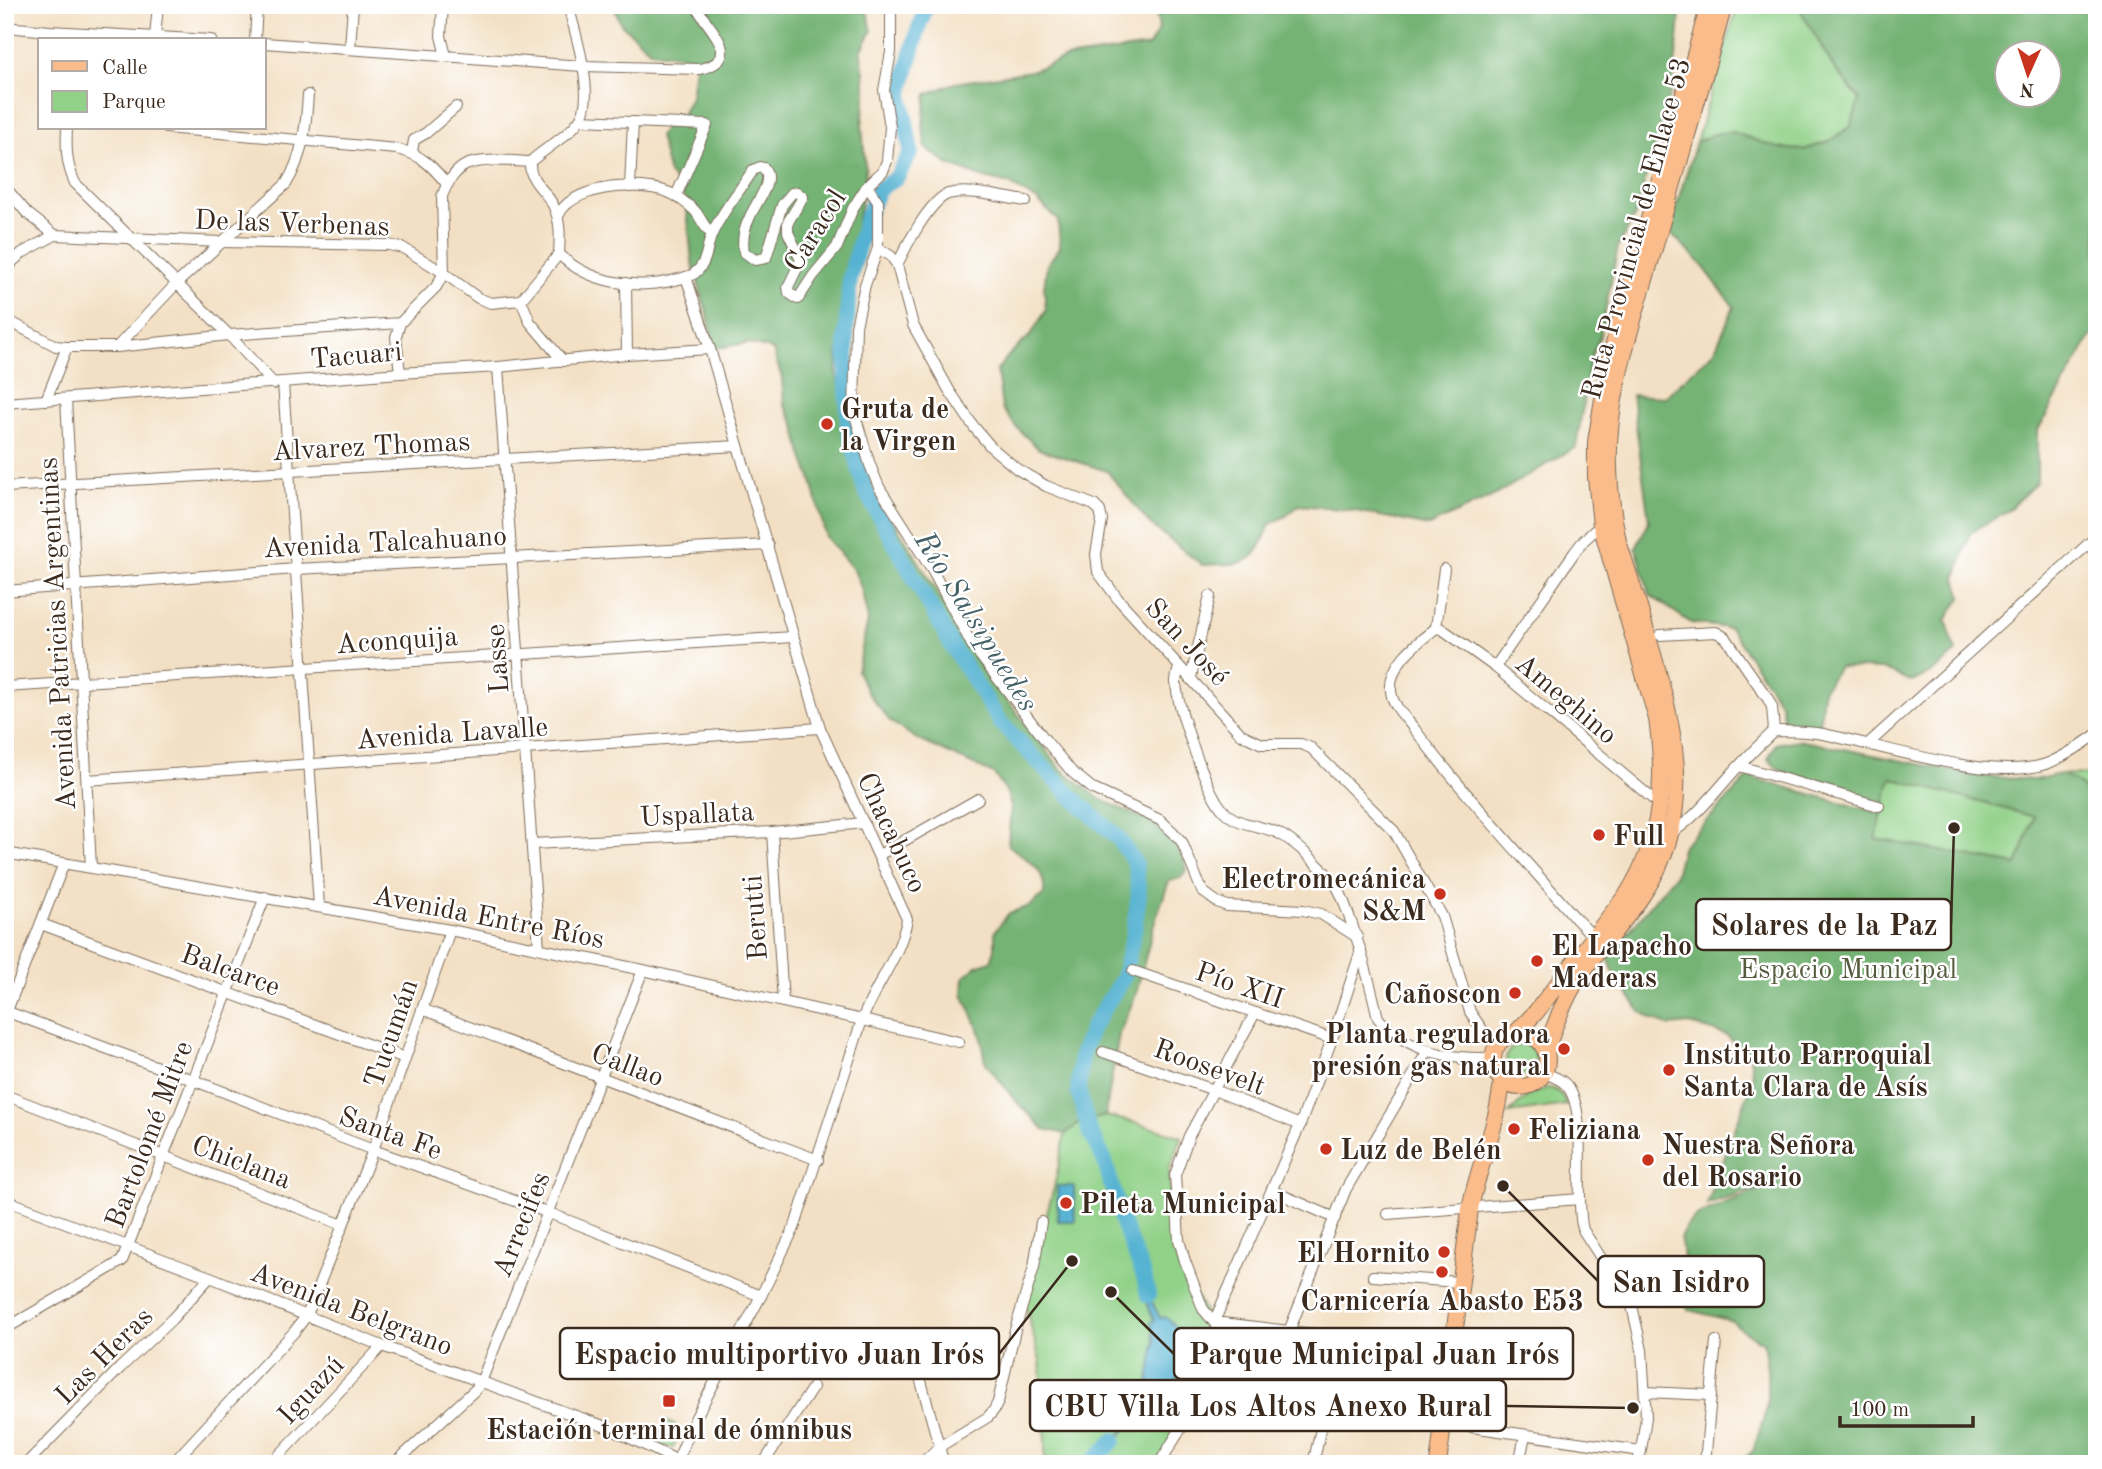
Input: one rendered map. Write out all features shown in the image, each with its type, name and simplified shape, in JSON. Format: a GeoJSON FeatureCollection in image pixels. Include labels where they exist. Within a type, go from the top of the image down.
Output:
{"type":"FeatureCollection","features":[{"type":"Feature","properties":{"kind":"main road","name":"Ruta Provincial de Enlace 53"},"geometry":{"type":"LineString","coordinates":[[1546,1052],[1570,990],[1595,943],[1640,874],[1653,838],[1660,805],[1657,719],[1601,525],[1596,477],[1596,442],[1605,383],[1709,5]]}},
{"type":"Feature","properties":{"kind":"main road","name":"Ruta Provincial de Enlace 53"},"geometry":{"type":"LineString","coordinates":[[1516,1033],[1530,1021],[1595,943],[1645,892],[1658,869],[1670,834],[1675,807],[1674,741],[1666,701],[1613,516],[1611,421],[1615,393],[1632,328],[1724,5]]}},
{"type":"Feature","properties":{"kind":"main road"},"geometry":{"type":"LineString","coordinates":[[1498,1112],[1524,1087],[1536,1082],[1544,1073],[1547,1063],[1546,1052],[1538,1039],[1524,1033],[1516,1033],[1503,1039],[1495,1051],[1493,1064],[1500,1078],[1508,1084],[1524,1087]]}},
{"type":"Feature","properties":{"kind":"main road"},"geometry":{"type":"LineString","coordinates":[[1438,1464],[1470,1209],[1479,1168],[1498,1112],[1500,1078]]}},
{"type":"Feature","properties":{"kind":"street"},"geometry":{"type":"LineString","coordinates":[[155,37],[158,5]]}},
{"type":"Feature","properties":{"kind":"street"},"geometry":{"type":"LineString","coordinates":[[256,38],[257,5]]}},
{"type":"Feature","properties":{"kind":"street"},"geometry":{"type":"LineString","coordinates":[[351,48],[353,5]]}},
{"type":"Feature","properties":{"kind":"street"},"geometry":{"type":"LineString","coordinates":[[443,5],[441,36],[446,56]]}},
{"type":"Feature","properties":{"kind":"street"},"geometry":{"type":"LineString","coordinates":[[400,373],[396,337],[400,323],[436,287],[443,273],[442,196],[447,184],[465,165],[494,161],[530,162],[580,120],[587,96],[569,5]]}},
{"type":"Feature","properties":{"kind":"street"},"geometry":{"type":"LineString","coordinates":[[266,43],[582,66],[700,69],[710,67],[719,60],[722,49],[718,37],[696,5]]}},
{"type":"Feature","properties":{"kind":"street"},"geometry":{"type":"LineString","coordinates":[[891,5],[891,52],[884,90],[890,127],[887,162],[883,171],[867,186],[878,202],[878,248],[865,285],[856,326],[854,412],[870,465],[880,487],[932,570],[972,645],[1072,772],[1093,789],[1160,821],[1173,832],[1182,842],[1202,891],[1217,902],[1227,906],[1303,910],[1321,914],[1357,937]]}},
{"type":"Feature","properties":{"kind":"street"},"geometry":{"type":"LineString","coordinates":[[5,27],[174,38]]}},
{"type":"Feature","properties":{"kind":"street"},"geometry":{"type":"LineString","coordinates":[[117,347],[176,284],[286,184],[295,170],[308,95]]}},
{"type":"Feature","properties":{"kind":"street"},"geometry":{"type":"LineString","coordinates":[[412,152],[414,140],[426,134],[456,107]]}},
{"type":"Feature","properties":{"kind":"street"},"geometry":{"type":"LineString","coordinates":[[580,120],[707,124],[676,196]]}},
{"type":"Feature","properties":{"kind":"street"},"geometry":{"type":"LineString","coordinates":[[630,187],[633,122]]}},
{"type":"Feature","properties":{"kind":"street"},"geometry":{"type":"LineString","coordinates":[[67,130],[68,169],[75,183],[279,383],[289,472],[319,906]]}},
{"type":"Feature","properties":{"kind":"street"},"geometry":{"type":"LineString","coordinates":[[187,130],[370,145],[412,152],[428,162],[447,184]]}},
{"type":"Feature","properties":{"kind":"street"},"geometry":{"type":"LineString","coordinates":[[530,162],[529,172],[551,202],[561,229],[559,254],[521,300],[530,322],[563,360]]}},
{"type":"Feature","properties":{"kind":"street","name":"Caracol"},"geometry":{"type":"LineString","coordinates":[[686,277],[694,275],[704,263],[712,234],[753,170],[760,167],[768,172],[767,178],[761,198],[749,218],[742,242],[744,252],[755,260],[766,258],[782,205],[792,193],[797,192],[803,197],[788,222],[788,232],[801,260],[788,287],[789,293],[799,299],[813,276],[837,247],[853,208],[867,186]]}},
{"type":"Feature","properties":{"kind":"street"},"geometry":{"type":"LineString","coordinates":[[5,187],[27,213],[55,235],[22,253],[12,262],[5,278]]}},
{"type":"Feature","properties":{"kind":"street"},"geometry":{"type":"LineString","coordinates":[[558,216],[565,205],[581,196],[618,187],[647,187],[676,196],[696,212],[712,234]]}},
{"type":"Feature","properties":{"kind":"street"},"geometry":{"type":"LineString","coordinates":[[878,248],[891,256],[897,265],[911,238],[939,200],[948,194],[966,192],[1026,201]]}},
{"type":"Feature","properties":{"kind":"street","name":"De las Verbenas"},"geometry":{"type":"LineString","coordinates":[[55,235],[389,245],[403,248],[478,298],[491,303],[521,300]]}},
{"type":"Feature","properties":{"kind":"street"},"geometry":{"type":"LineString","coordinates":[[559,254],[570,265],[585,273],[626,283],[648,284],[686,277]]}},
{"type":"Feature","properties":{"kind":"street","name":"San José"},"geometry":{"type":"LineString","coordinates":[[897,265],[913,325],[949,390],[974,427],[991,447],[1017,469],[1046,486],[1094,505],[1100,511],[1102,520],[1096,554],[1098,572],[1118,599],[1241,734],[1262,744],[1301,744],[1311,748],[1394,831],[1442,916],[1470,1012],[1495,1051]]}},
{"type":"Feature","properties":{"kind":"street","name":"Chacabuco"},"geometry":{"type":"LineString","coordinates":[[677,1463],[696,1417],[795,1226],[862,1020],[874,991],[901,943],[907,919],[820,728],[710,349],[686,277]]}},
{"type":"Feature","properties":{"kind":"street"},"geometry":{"type":"LineString","coordinates":[[626,283],[627,354]]}},
{"type":"Feature","properties":{"kind":"street"},"geometry":{"type":"LineString","coordinates":[[5,319],[56,346],[67,347],[117,347],[229,335],[400,323]]}},
{"type":"Feature","properties":{"kind":"street"},"geometry":{"type":"LineString","coordinates":[[46,400],[67,347]]}},
{"type":"Feature","properties":{"kind":"street","name":"Tacuari"},"geometry":{"type":"LineString","coordinates":[[5,404],[710,349]]}},
{"type":"Feature","properties":{"kind":"street","name":"Lasse"},"geometry":{"type":"LineString","coordinates":[[498,367],[539,948]]}},
{"type":"Feature","properties":{"kind":"street","name":"Avenida Patricias Argentinas"},"geometry":{"type":"LineString","coordinates":[[66,399],[91,867]]}},
{"type":"Feature","properties":{"kind":"street","name":"Alvarez Thomas"},"geometry":{"type":"LineString","coordinates":[[5,487],[738,446]]}},
{"type":"Feature","properties":{"kind":"street"},"geometry":{"type":"LineString","coordinates":[[1494,667],[1583,541],[1601,525]]}},
{"type":"Feature","properties":{"kind":"street"},"geometry":{"type":"LineString","coordinates":[[1868,744],[2097,536]]}},
{"type":"Feature","properties":{"kind":"street","name":"Avenida Talcahuano"},"geometry":{"type":"LineString","coordinates":[[5,591],[296,569],[768,545]]}},
{"type":"Feature","properties":{"kind":"street"},"geometry":{"type":"LineString","coordinates":[[1444,569],[1439,629],[1405,654],[1395,670],[1391,693],[1397,706],[1429,748],[1595,943]]}},
{"type":"Feature","properties":{"kind":"street"},"geometry":{"type":"LineString","coordinates":[[1191,677],[1210,596]]}},
{"type":"Feature","properties":{"kind":"street","name":"Ameghino"},"geometry":{"type":"LineString","coordinates":[[1439,629],[1494,667],[1660,805]]}},
{"type":"Feature","properties":{"kind":"street"},"geometry":{"type":"LineString","coordinates":[[1660,635],[1716,632],[1726,638],[1768,699],[1772,707],[1774,731]]}},
{"type":"Feature","properties":{"kind":"street","name":"Aconquija"},"geometry":{"type":"LineString","coordinates":[[5,687],[793,637]]}},
{"type":"Feature","properties":{"kind":"street"},"geometry":{"type":"LineString","coordinates":[[1179,667],[1176,680],[1182,710],[1202,769],[1218,802],[1225,812],[1238,821],[1276,832],[1292,842],[1335,883],[1357,937],[1378,1018],[1398,1036],[1427,1052],[1458,1058],[1500,1078]]}},
{"type":"Feature","properties":{"kind":"street","name":"Avenida Lavalle"},"geometry":{"type":"LineString","coordinates":[[87,780],[820,728]]}},
{"type":"Feature","properties":{"kind":"street"},"geometry":{"type":"LineString","coordinates":[[1653,838],[1670,834],[1682,826],[1774,731],[1821,734],[1950,762],[2020,769],[2051,762],[2097,734]]}},
{"type":"Feature","properties":{"kind":"street"},"geometry":{"type":"LineString","coordinates":[[1739,766],[1879,806]]}},
{"type":"Feature","properties":{"kind":"street"},"geometry":{"type":"LineString","coordinates":[[879,855],[978,799]]}},
{"type":"Feature","properties":{"kind":"street","name":"Uspallata"},"geometry":{"type":"LineString","coordinates":[[532,844],[772,831],[864,823]]}},
{"type":"Feature","properties":{"kind":"street","name":"Berutti"},"geometry":{"type":"LineString","coordinates":[[772,831],[783,1002]]}},
{"type":"Feature","properties":{"kind":"street","name":"Avenida Entre Ríos"},"geometry":{"type":"LineString","coordinates":[[5,853],[450,930],[643,970],[959,1042]]}},
{"type":"Feature","properties":{"kind":"street"},"geometry":{"type":"LineString","coordinates":[[6,1013],[64,863]]}},
{"type":"Feature","properties":{"kind":"street","name":"Bartolomé Mitre"},"geometry":{"type":"LineString","coordinates":[[5,1329],[122,1261],[265,897]]}},
{"type":"Feature","properties":{"kind":"street","name":"Balcarce"},"geometry":{"type":"LineString","coordinates":[[41,924],[405,1058]]}},
{"type":"Feature","properties":{"kind":"street","name":"Tucumán"},"geometry":{"type":"LineString","coordinates":[[172,1464],[307,1315],[373,1150],[450,930]]}},
{"type":"Feature","properties":{"kind":"street"},"geometry":{"type":"LineString","coordinates":[[1214,1322],[1300,1125],[1361,950]]}},
{"type":"Feature","properties":{"kind":"street","name":"Arrecifes"},"geometry":{"type":"LineString","coordinates":[[394,1464],[481,1382],[643,970]]}},
{"type":"Feature","properties":{"kind":"street","name":"Pío XII"},"geometry":{"type":"LineString","coordinates":[[1133,971],[1332,1039]]}},
{"type":"Feature","properties":{"kind":"street","name":"Callao"},"geometry":{"type":"LineString","coordinates":[[422,1009],[818,1160]]}},
{"type":"Feature","properties":{"kind":"street","name":"Santa Fe"},"geometry":{"type":"LineString","coordinates":[[6,1013],[549,1213],[761,1296]]}},
{"type":"Feature","properties":{"kind":"street"},"geometry":{"type":"LineString","coordinates":[[1158,1464],[1221,1362],[1223,1343],[1214,1322],[1203,1308],[1179,1240],[1175,1175],[1189,1136],[1255,1013]]}},
{"type":"Feature","properties":{"kind":"street"},"geometry":{"type":"LineString","coordinates":[[1458,1058],[1495,1051]]}},
{"type":"Feature","properties":{"kind":"street","name":"Roosevelt"},"geometry":{"type":"LineString","coordinates":[[1103,1052],[1214,1090],[1300,1125]]}},
{"type":"Feature","properties":{"kind":"street"},"geometry":{"type":"LineString","coordinates":[[1289,1331],[1346,1189],[1427,1052]]}},
{"type":"Feature","properties":{"kind":"street"},"geometry":{"type":"LineString","coordinates":[[1544,1073],[1565,1083],[1573,1094],[1580,1147],[1580,1219],[1588,1241],[1632,1306],[1642,1350],[1646,1392],[1646,1417],[1637,1464]]}},
{"type":"Feature","properties":{"kind":"street","name":"Chiclana"},"geometry":{"type":"LineString","coordinates":[[5,1095],[343,1225]]}},
{"type":"Feature","properties":{"kind":"street"},"geometry":{"type":"LineString","coordinates":[[1273,1191],[1335,1218]]}},
{"type":"Feature","properties":{"kind":"street"},"geometry":{"type":"LineString","coordinates":[[1388,1214],[1580,1199]]}},
{"type":"Feature","properties":{"kind":"street","name":"Avenida Belgrano"},"geometry":{"type":"LineString","coordinates":[[5,1200],[210,1277],[382,1346],[608,1428],[677,1463]]}},
{"type":"Feature","properties":{"kind":"street"},"geometry":{"type":"LineString","coordinates":[[921,1464],[939,1447],[988,1417],[998,1402],[1015,1329],[1034,1267],[1041,1223]]}},
{"type":"Feature","properties":{"kind":"street"},"geometry":{"type":"LineString","coordinates":[[1373,1276],[1459,1282]]}},
{"type":"Feature","properties":{"kind":"street","name":"Las Heras"},"geometry":{"type":"LineString","coordinates":[[26,1464],[120,1367],[172,1319],[210,1277]]}},
{"type":"Feature","properties":{"kind":"street"},"geometry":{"type":"LineString","coordinates":[[1214,1322],[1337,1338],[1341,1341],[1312,1464]]}},
{"type":"Feature","properties":{"kind":"street"},"geometry":{"type":"LineString","coordinates":[[1705,1464],[1716,1341]]}},
{"type":"Feature","properties":{"kind":"street","name":"Iguazú"},"geometry":{"type":"LineString","coordinates":[[271,1464],[382,1346]]}},
{"type":"Feature","properties":{"kind":"street"},"geometry":{"type":"LineString","coordinates":[[916,1363],[944,1464]]}},
{"type":"Feature","properties":{"kind":"street"},"geometry":{"type":"LineString","coordinates":[[763,1464],[813,1387]]}},
{"type":"Feature","properties":{"kind":"street"},"geometry":{"type":"LineString","coordinates":[[1646,1392],[1711,1395]]}},
{"type":"Feature","properties":{"kind":"street"},"geometry":{"type":"LineString","coordinates":[[1443,1423],[1641,1451]]}},
{"type":"Feature","properties":{"kind":"street"},"geometry":{"type":"LineString","coordinates":[[1519,1464],[1525,1435]]}},
{"type":"Feature","properties":{"kind":"green space"},"geometry":{"type":"Polygon","coordinates":[[[613,5],[851,5],[867,11],[872,31],[861,51],[866,91],[862,125],[866,177],[843,294],[837,374],[874,491],[982,668],[1062,770],[1100,799],[1153,823],[1170,839],[1184,858],[1187,871],[1180,878],[1169,881],[1154,924],[1136,994],[1119,1034],[1105,1116],[1080,1123],[1065,1134],[1044,1129],[1016,1101],[986,1063],[981,1034],[963,994],[964,977],[977,966],[991,961],[995,949],[995,931],[1009,913],[1030,906],[1044,894],[1042,877],[1029,860],[1008,845],[1011,806],[1007,793],[994,774],[917,739],[890,721],[868,693],[857,671],[868,620],[861,587],[854,570],[826,537],[795,425],[784,404],[782,378],[773,350],[748,343],[710,349],[710,324],[692,261],[687,210],[682,190],[669,174],[659,136],[667,125],[678,123],[691,97],[696,58],[651,51],[621,24],[613,5]]]}},
{"type":"Feature","properties":{"kind":"green space"},"geometry":{"type":"Polygon","coordinates":[[[1156,5],[1680,5],[1673,84],[1635,215],[1618,247],[1600,336],[1591,357],[1576,447],[1493,496],[1429,526],[1351,510],[1299,505],[1270,524],[1258,549],[1246,561],[1202,565],[1150,524],[1107,471],[1039,449],[1017,428],[1002,408],[997,370],[1031,335],[1046,310],[1044,288],[1047,265],[1060,247],[1058,220],[1038,201],[1009,184],[948,164],[925,147],[923,124],[927,94],[955,83],[1031,71],[1066,58],[1149,46],[1159,29],[1156,5]]]}},
{"type":"Feature","properties":{"kind":"green space"},"geometry":{"type":"Polygon","coordinates":[[[1738,5],[1803,5],[1801,11],[1834,68],[1860,100],[1850,127],[1828,142],[1803,150],[1778,148],[1732,132],[1715,134],[1696,142],[1738,5]]]}},
{"type":"Feature","properties":{"kind":"green space"},"geometry":{"type":"Polygon","coordinates":[[[1803,5],[2097,5],[2097,326],[2037,432],[2037,482],[2007,511],[1970,533],[1956,578],[1962,597],[1946,620],[1956,652],[1936,670],[1912,682],[1883,669],[1839,667],[1823,690],[1820,725],[1802,725],[1784,723],[1781,704],[1730,628],[1691,623],[1650,595],[1636,548],[1649,521],[1632,395],[1665,397],[1714,352],[1734,307],[1702,265],[1672,234],[1677,204],[1696,142],[1715,134],[1732,132],[1778,148],[1803,150],[1828,142],[1850,127],[1860,99],[1834,68],[1801,11],[1803,5]]]}},
{"type":"Feature","properties":{"kind":"green space","name":"Espacio Municipal"},"geometry":{"type":"Polygon","coordinates":[[[1798,740],[1979,776],[2034,780],[2060,774],[2075,781],[2097,802],[2097,1464],[1738,1464],[1753,1451],[1767,1407],[1767,1368],[1763,1342],[1747,1334],[1732,1321],[1689,1310],[1683,1292],[1680,1238],[1696,1216],[1783,1180],[1707,1205],[1753,1080],[1750,1056],[1726,1035],[1690,1024],[1670,1026],[1639,1010],[1613,971],[1608,957],[1675,875],[1683,845],[1749,777],[1882,814],[1876,839],[2017,865],[2034,817],[1891,778],[1884,803],[1790,774],[1776,767],[1768,759],[1776,744],[1798,740]]]}},
{"type":"Feature","properties":{"kind":"green space"},"geometry":{"type":"Polygon","coordinates":[[[2060,774],[2097,775],[2097,802],[2075,781],[2060,774]]]}},
{"type":"Feature","properties":{"kind":"green space"},"geometry":{"type":"Polygon","coordinates":[[[1890,778],[2034,816],[2017,865],[1876,839],[1890,778]]]}},
{"type":"Feature","properties":{"kind":"green space"},"geometry":{"type":"Polygon","coordinates":[[[1521,1045],[1532,1049],[1536,1060],[1532,1071],[1521,1075],[1510,1071],[1506,1060],[1510,1049],[1521,1045]]]}},
{"type":"Feature","properties":{"kind":"green space"},"geometry":{"type":"Polygon","coordinates":[[[1546,1088],[1560,1093],[1567,1105],[1509,1113],[1528,1096],[1546,1088]]]}},
{"type":"Feature","properties":{"kind":"green space"},"geometry":{"type":"Polygon","coordinates":[[[1105,1116],[1182,1137],[1169,1170],[1174,1244],[1182,1272],[1218,1335],[1220,1353],[1212,1372],[1156,1464],[1045,1464],[1045,1412],[1040,1361],[1025,1304],[1065,1134],[1080,1123],[1105,1116]]]}},
{"type":"Feature","properties":{"kind":"green space"},"geometry":{"type":"Polygon","coordinates":[[[668,1422],[680,1428],[673,1448],[656,1442],[663,1423],[668,1422]]]}},
{"type":"Feature","properties":{"kind":"water","name":"Pileta Municipal"},"geometry":{"type":"Polygon","coordinates":[[[1057,1186],[1074,1186],[1075,1221],[1058,1221],[1057,1186]]]}},
{"type":"Feature","properties":{"kind":"water"},"geometry":{"type":"Polygon","coordinates":[[[1144,1276],[1150,1298],[1160,1318],[1171,1321],[1186,1342],[1187,1350],[1176,1381],[1153,1409],[1126,1429],[1101,1454],[1146,1403],[1155,1341],[1151,1322],[1154,1320],[1145,1293],[1144,1276]]]}},
{"type":"Feature","properties":{"kind":"waterway","name":"Río Salsipuedes"},"geometry":{"type":"LineString","coordinates":[[922,19],[926,5]]}},
{"type":"Feature","properties":{"kind":"waterway","name":"Río Salsipuedes"},"geometry":{"type":"LineString","coordinates":[[919,27],[901,93],[911,152],[897,177],[878,190],[865,221],[850,278],[846,335],[848,426],[865,490],[955,651],[1000,722],[1071,796],[1117,837],[1135,863],[1139,894],[1123,978],[1092,1027],[1081,1056],[1078,1090],[1089,1130],[1104,1159],[1123,1225],[1144,1276],[1148,1295]]}},
{"type":"Feature","properties":{"kind":"waterway"},"geometry":{"type":"LineString","coordinates":[[1185,1348],[1195,1348],[1208,1343],[1218,1357]]}},
{"type":"Feature","properties":{"kind":"waterway","name":"Río Salsipuedes"},"geometry":{"type":"LineString","coordinates":[[1091,1464],[1114,1440]]}},
{"type":"Feature","properties":{"kind":"place","name":"Gruta de la Virgen"},"geometry":{"type":"Point","coordinates":[827,424]}},
{"type":"Feature","properties":{"kind":"place","name":"Solares de la Paz"},"geometry":{"type":"Point","coordinates":[1954,828]}},
{"type":"Feature","properties":{"kind":"place","name":"Full"},"geometry":{"type":"Point","coordinates":[1599,835]}},
{"type":"Feature","properties":{"kind":"place","name":"Electromecánica S&M"},"geometry":{"type":"Point","coordinates":[1440,894]}},
{"type":"Feature","properties":{"kind":"place","name":"El Lapacho Maderas"},"geometry":{"type":"Point","coordinates":[1537,961]}},
{"type":"Feature","properties":{"kind":"place","name":"Cañoscon"},"geometry":{"type":"Point","coordinates":[1515,993]}},
{"type":"Feature","properties":{"kind":"place","name":"Planta reguladora presión gas natural"},"geometry":{"type":"Point","coordinates":[1564,1049]}},
{"type":"Feature","properties":{"kind":"place","name":"Instituto Parroquial Santa Clara de Asís"},"geometry":{"type":"Point","coordinates":[1669,1070]}},
{"type":"Feature","properties":{"kind":"place","name":"Feliziana"},"geometry":{"type":"Point","coordinates":[1514,1129]}},
{"type":"Feature","properties":{"kind":"place","name":"Luz de Belén"},"geometry":{"type":"Point","coordinates":[1326,1149]}},
{"type":"Feature","properties":{"kind":"place","name":"Nuestra Señora del Rosario"},"geometry":{"type":"Point","coordinates":[1648,1160]}},
{"type":"Feature","properties":{"kind":"place","name":"San Isidro"},"geometry":{"type":"Point","coordinates":[1503,1186]}},
{"type":"Feature","properties":{"kind":"place","name":"Pileta Municipal"},"geometry":{"type":"Point","coordinates":[1066,1203]}},
{"type":"Feature","properties":{"kind":"place","name":"El Hornito"},"geometry":{"type":"Point","coordinates":[1444,1252]}},
{"type":"Feature","properties":{"kind":"place","name":"Espacio multiportivo Juan Irós"},"geometry":{"type":"Point","coordinates":[1072,1261]}},
{"type":"Feature","properties":{"kind":"place","name":"Carnicería Abasto E53"},"geometry":{"type":"Point","coordinates":[1442,1272]}},
{"type":"Feature","properties":{"kind":"place","name":"Parque Municipal Juan Irós"},"geometry":{"type":"Point","coordinates":[1111,1292]}},
{"type":"Feature","properties":{"kind":"place","name":"Estación terminal de ómnibus"},"geometry":{"type":"Point","coordinates":[669,1401]}},
{"type":"Feature","properties":{"kind":"place","name":"CBU Villa Los Altos Anexo Rural"},"geometry":{"type":"Point","coordinates":[1633,1408]}}]}
